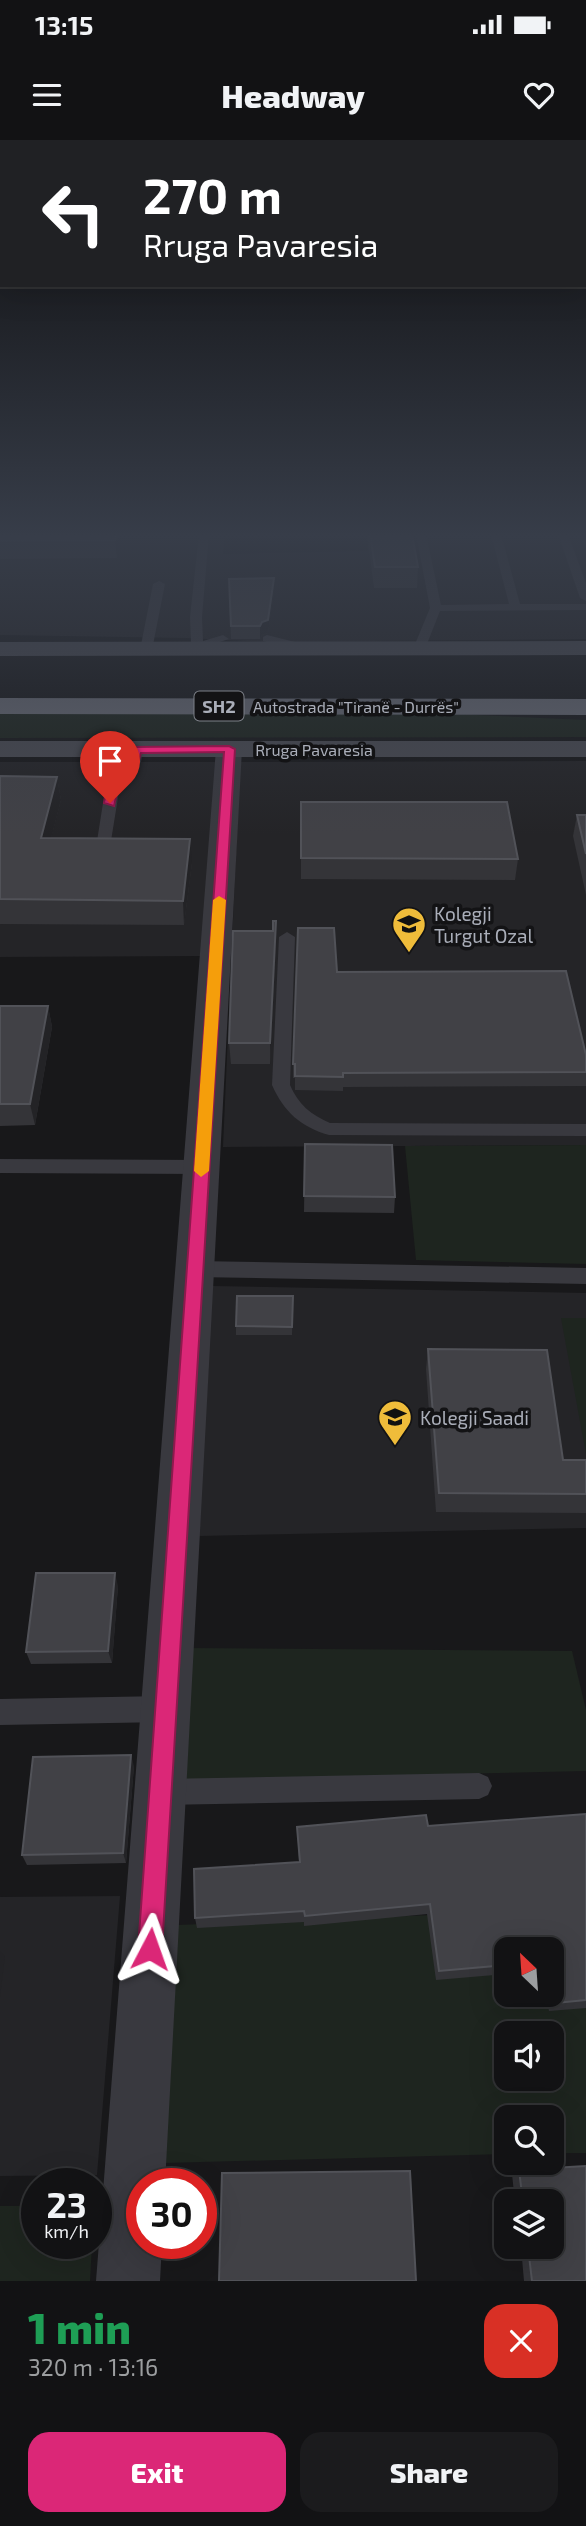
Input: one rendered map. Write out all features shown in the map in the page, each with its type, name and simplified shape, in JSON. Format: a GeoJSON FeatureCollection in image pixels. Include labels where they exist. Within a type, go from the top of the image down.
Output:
{"type":"FeatureCollection","features":[{"type":"Feature","properties":{"kind":"highway","name":"Autostrada \"Tiranë - Durrës\""},"geometry":{"type":"LineString","coordinates":[[0,685],[586,684]]}},
{"type":"Feature","properties":{"kind":"highway","name":"Autostrada \"Tiranë - Durrës\""},"geometry":{"type":"LineString","coordinates":[[0,706],[586,706]]}},
{"type":"Feature","properties":{"kind":"main road"},"geometry":{"type":"LineString","coordinates":[[0,649],[586,648]]}},
{"type":"Feature","properties":{"kind":"main road","name":"Rruga Pavaresia"},"geometry":{"type":"LineString","coordinates":[[0,750],[586,749]]}},
{"type":"Feature","properties":{"kind":"street"},"geometry":{"type":"LineString","coordinates":[[128,2281],[229,749]]}},
{"type":"Feature","properties":{"kind":"lane"},"geometry":{"type":"LineString","coordinates":[[146,650],[149,634]]}},
{"type":"Feature","properties":{"kind":"lane"},"geometry":{"type":"LineString","coordinates":[[193,634],[191,647],[223,639]]}},
{"type":"Feature","properties":{"kind":"lane"},"geometry":{"type":"LineString","coordinates":[[419,649],[425,634]]}},
{"type":"Feature","properties":{"kind":"lane"},"geometry":{"type":"LineString","coordinates":[[267,639],[308,649]]}},
{"type":"Feature","properties":{"kind":"lane"},"geometry":{"type":"LineString","coordinates":[[104,841],[113,784],[134,762],[136,749]]}},
{"type":"Feature","properties":{"kind":"lane"},"geometry":{"type":"LineString","coordinates":[[286,937],[281,1085],[288,1104],[306,1121],[329,1129],[586,1130]]}},
{"type":"Feature","properties":{"kind":"lane"},"geometry":{"type":"LineString","coordinates":[[0,1166],[202,1167]]}},
{"type":"Feature","properties":{"kind":"lane"},"geometry":{"type":"LineString","coordinates":[[195,1269],[586,1276]]}},
{"type":"Feature","properties":{"kind":"lane"},"geometry":{"type":"LineString","coordinates":[[0,1712],[165,1709]]}},
{"type":"Feature","properties":{"kind":"lane"},"geometry":{"type":"LineString","coordinates":[[160,1792],[479,1786]]}},
{"type":"Feature","properties":{"kind":"shaded area"},"geometry":{"type":"Polygon","coordinates":[[[586,634],[586,639],[267,642],[0,635],[586,634]]]}},
{"type":"Feature","properties":{"kind":"shaded area"},"geometry":{"type":"Polygon","coordinates":[[[0,712],[412,712],[586,720],[586,737],[0,738],[0,712]]]}},
{"type":"Feature","properties":{"kind":"shaded area","name":"Kolegji Turgut Ozal"},"geometry":{"type":"Polygon","coordinates":[[[586,761],[586,1145],[223,1147],[240,762],[586,761]]]}},
{"type":"Feature","properties":{"kind":"shaded area"},"geometry":{"type":"Polygon","coordinates":[[[0,762],[216,762],[202,956],[0,957],[0,762]]]}},
{"type":"Feature","properties":{"kind":"shaded area"},"geometry":{"type":"Polygon","coordinates":[[[586,1145],[586,1264],[416,1260],[405,1146],[586,1145]]]}},
{"type":"Feature","properties":{"kind":"shaded area","name":"Kolegji Saadi"},"geometry":{"type":"Polygon","coordinates":[[[212,1286],[586,1293],[586,1528],[199,1536],[212,1286]]]}},
{"type":"Feature","properties":{"kind":"shaded area"},"geometry":{"type":"Polygon","coordinates":[[[561,1318],[586,1318],[586,1454],[561,1318]]]}},
{"type":"Feature","properties":{"kind":"shaded area"},"geometry":{"type":"Polygon","coordinates":[[[185,1648],[572,1651],[586,1710],[586,1771],[182,1780],[185,1648]]]}},
{"type":"Feature","properties":{"kind":"shaded area"},"geometry":{"type":"Polygon","coordinates":[[[120,1896],[98,2168],[21,2168],[21,2176],[0,2176],[0,1897],[120,1896]]]}},
{"type":"Feature","properties":{"kind":"shaded area"},"geometry":{"type":"Polygon","coordinates":[[[586,1909],[586,2153],[564,2153],[564,2105],[494,2105],[494,2154],[165,2163],[177,1925],[586,1909]]]}},
{"type":"Feature","properties":{"kind":"shaded area"},"geometry":{"type":"Polygon","coordinates":[[[0,2206],[21,2206],[21,2259],[91,2259],[90,2281],[0,2281],[0,2206]]]}},
{"type":"Feature","properties":{"kind":"building"},"geometry":{"type":"Polygon","coordinates":[[[0,776],[57,777],[41,838],[190,839],[183,901],[0,899],[0,776]]]}},
{"type":"Feature","properties":{"kind":"building"},"geometry":{"type":"Polygon","coordinates":[[[301,802],[507,802],[518,859],[301,858],[301,802]]]}},
{"type":"Feature","properties":{"kind":"building"},"geometry":{"type":"Polygon","coordinates":[[[577,815],[586,815],[586,854],[577,815]]]}},
{"type":"Feature","properties":{"kind":"building"},"geometry":{"type":"Polygon","coordinates":[[[273,921],[276,921],[270,1043],[229,1043],[233,931],[273,931],[273,921]]]}},
{"type":"Feature","properties":{"kind":"building"},"geometry":{"type":"Polygon","coordinates":[[[298,928],[334,928],[337,972],[566,971],[586,1055],[586,1072],[343,1073],[343,1077],[295,1076],[293,1064],[298,928]]]}},
{"type":"Feature","properties":{"kind":"building"},"geometry":{"type":"Polygon","coordinates":[[[0,1006],[48,1006],[30,1104],[0,1104],[0,1006]]]}},
{"type":"Feature","properties":{"kind":"building"},"geometry":{"type":"Polygon","coordinates":[[[305,1144],[392,1145],[395,1197],[304,1196],[305,1144]]]}},
{"type":"Feature","properties":{"kind":"building"},"geometry":{"type":"Polygon","coordinates":[[[237,1296],[293,1296],[292,1327],[236,1326],[237,1296]]]}},
{"type":"Feature","properties":{"kind":"building"},"geometry":{"type":"Polygon","coordinates":[[[428,1349],[547,1350],[563,1460],[586,1460],[586,1494],[439,1493],[428,1349]]]}},
{"type":"Feature","properties":{"kind":"building"},"geometry":{"type":"Polygon","coordinates":[[[36,1573],[115,1573],[108,1651],[26,1652],[36,1573]]]}},
{"type":"Feature","properties":{"kind":"building"},"geometry":{"type":"Polygon","coordinates":[[[131,1755],[123,1853],[22,1855],[33,1757],[131,1755]]]}},
{"type":"Feature","properties":{"kind":"building"},"geometry":{"type":"Polygon","coordinates":[[[586,1814],[586,2000],[564,2002],[564,1937],[494,1937],[494,1966],[439,1971],[430,1904],[305,1916],[304,1911],[195,1918],[194,1869],[300,1862],[297,1827],[426,1815],[428,1826],[586,1814]]]}},
{"type":"Feature","properties":{"kind":"building"},"geometry":{"type":"Polygon","coordinates":[[[586,2166],[586,2281],[532,2281],[529,2259],[564,2259],[564,2189],[521,2189],[520,2175],[564,2175],[564,2167],[586,2166]]]}},
{"type":"Feature","properties":{"kind":"building"},"geometry":{"type":"Polygon","coordinates":[[[410,2171],[416,2281],[219,2281],[222,2173],[410,2171]]]}},
{"type":"Feature","properties":{"kind":"slow traffic"},"geometry":{"type":"LineString","coordinates":[[201,1171],[219,900]]}},
{"type":"Feature","properties":{"kind":"place","name":"Kolegji Turgut Ozal"},"geometry":{"type":"Point","coordinates":[409,954]}},
{"type":"Feature","properties":{"kind":"place","name":"Kolegji Saadi"},"geometry":{"type":"Point","coordinates":[395,1447]}},
{"type":"Feature","properties":{"kind":"route"},"geometry":{"type":"LineString","coordinates":[[110,803],[113,784],[134,762],[136,749],[229,749],[150,1949]]}}]}
